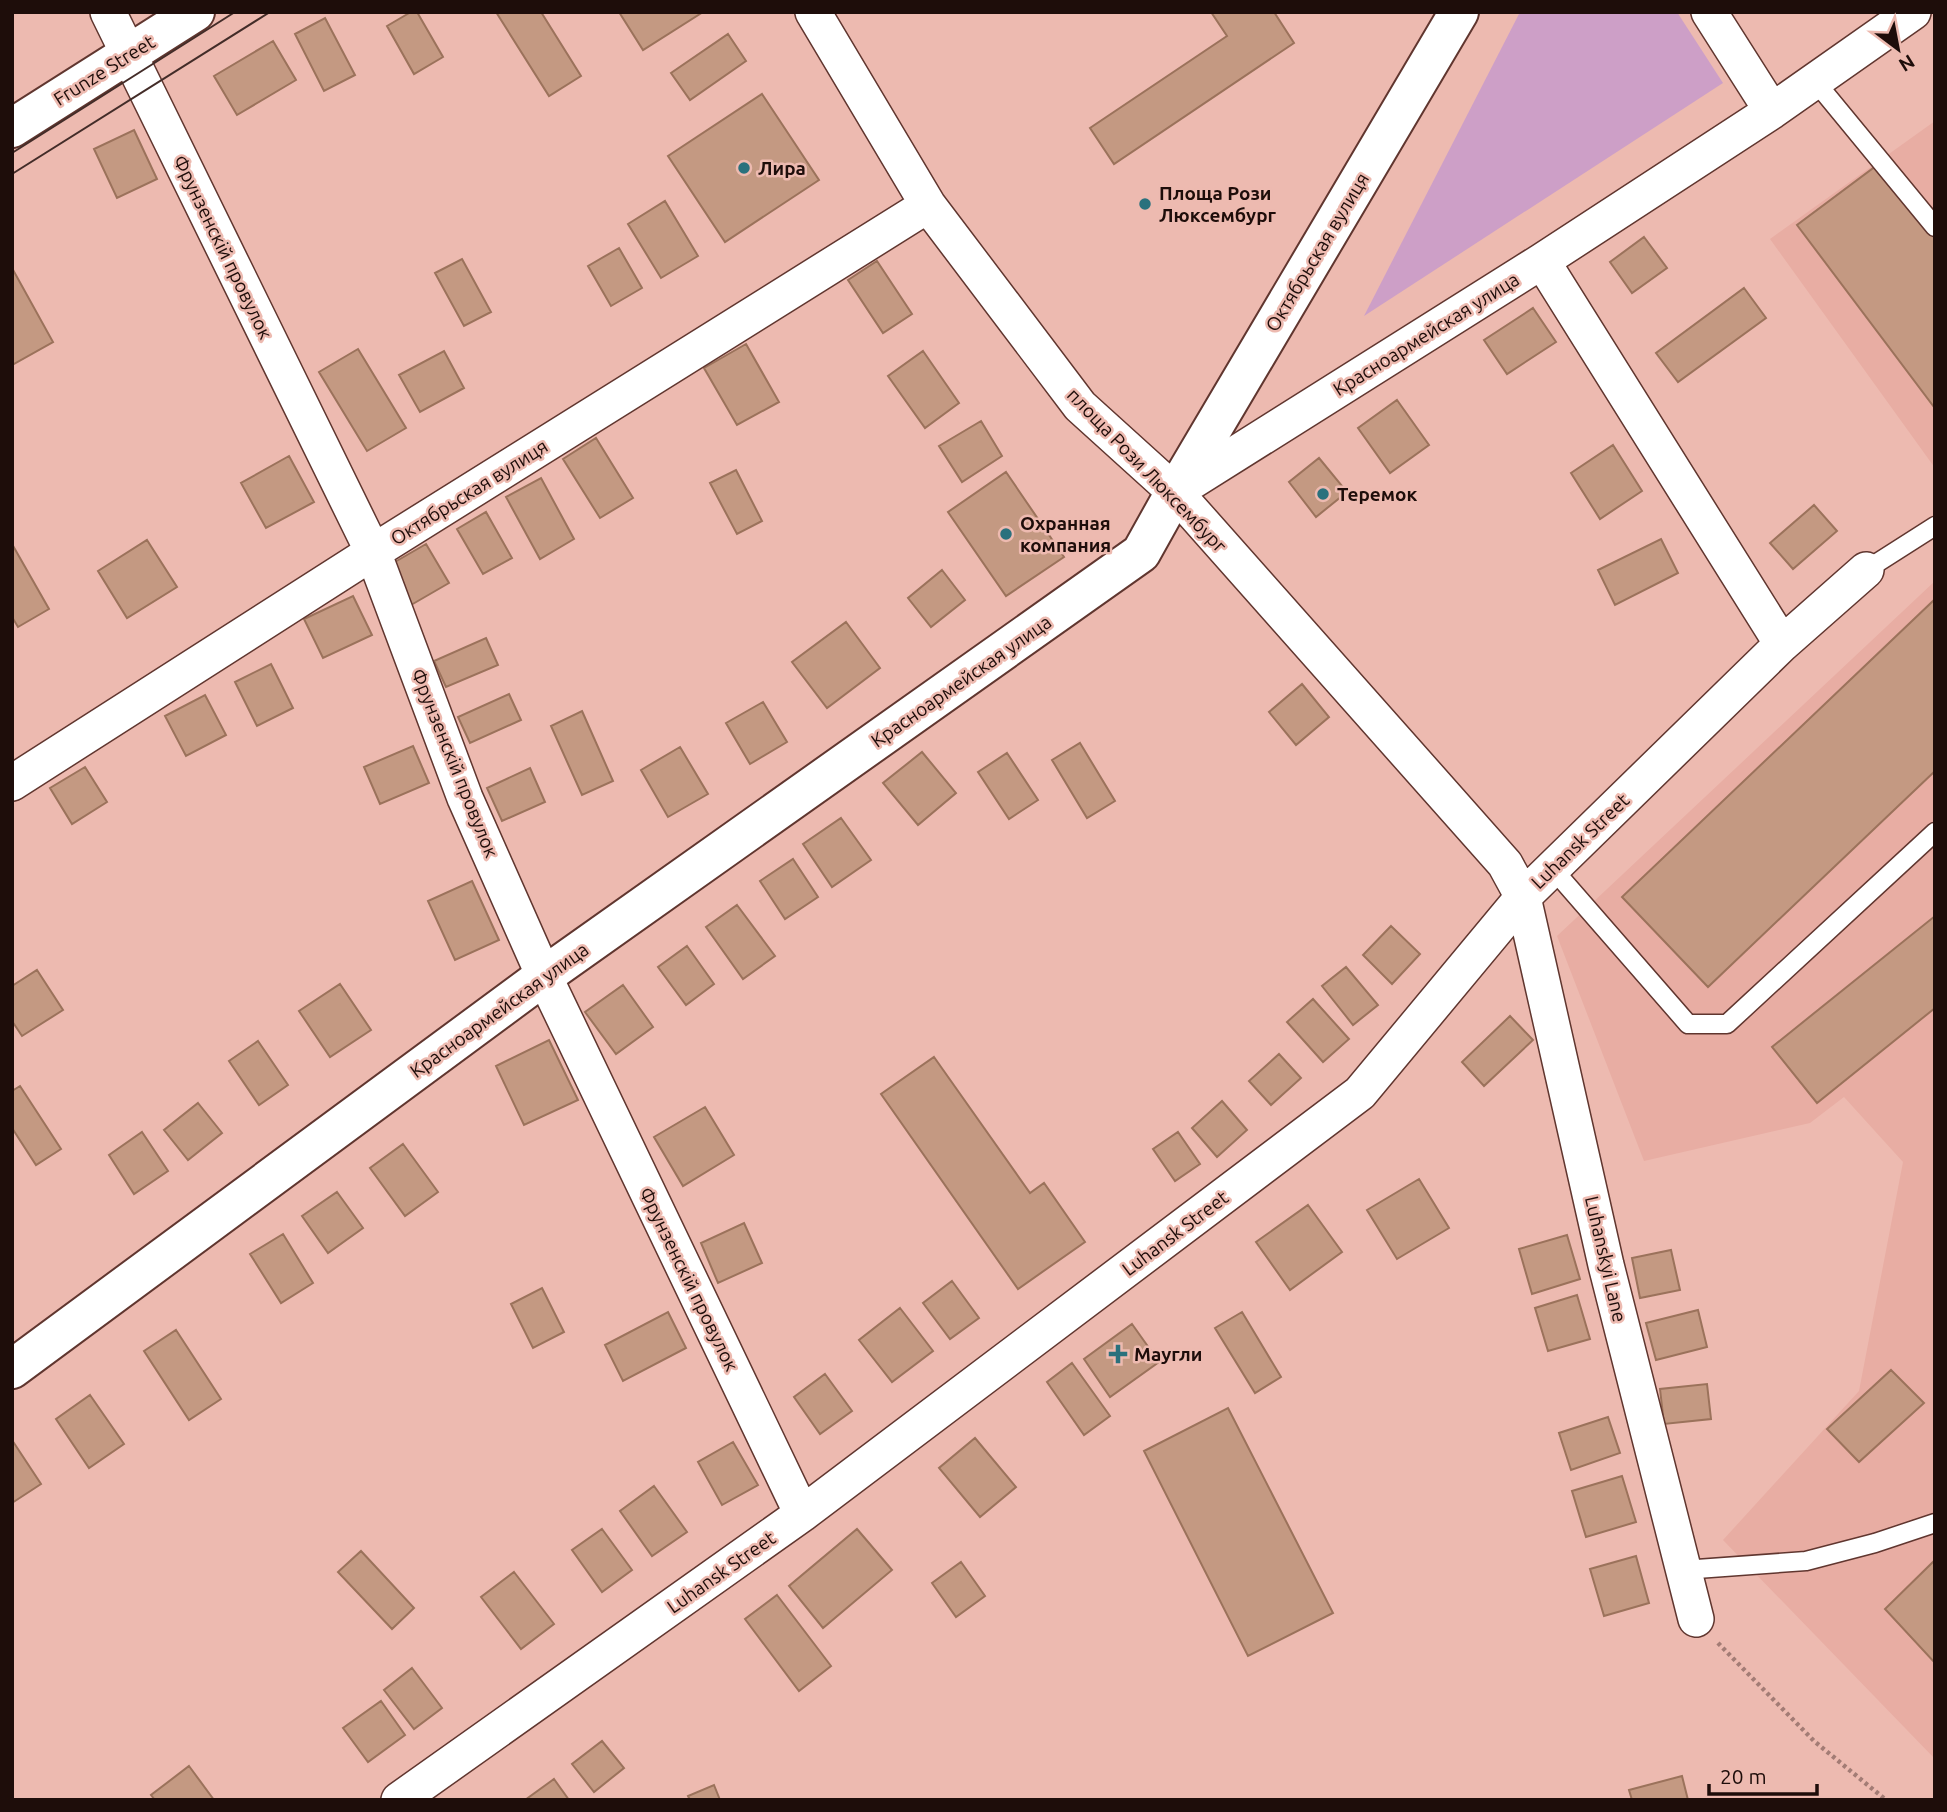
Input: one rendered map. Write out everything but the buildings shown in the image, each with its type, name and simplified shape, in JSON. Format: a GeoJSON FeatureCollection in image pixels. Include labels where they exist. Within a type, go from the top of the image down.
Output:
{"type":"FeatureCollection","features":[{"type":"Feature","properties":{"kind":"street","name":"Фрунзенскій провулок"},"geometry":{"type":"LineString","coordinates":[[108,12],[373,552],[465,797],[544,976],[802,1514]]}},
{"type":"Feature","properties":{"kind":"street","name":"Frunze Street"},"geometry":{"type":"LineString","coordinates":[[12,128],[195,12]]}},
{"type":"Feature","properties":{"kind":"street","name":"площа Рози Люксембург"},"geometry":{"type":"LineString","coordinates":[[813,12],[928,205],[1080,406],[1175,492],[1505,864],[1523,897]]}},
{"type":"Feature","properties":{"kind":"street","name":"Октябрьская вулиця"},"geometry":{"type":"LineString","coordinates":[[1175,492],[1459,12]]}},
{"type":"Feature","properties":{"kind":"street"},"geometry":{"type":"LineString","coordinates":[[1709,12],[1772,111]]}},
{"type":"Feature","properties":{"kind":"street","name":"Красноармейская улица"},"geometry":{"type":"LineString","coordinates":[[12,1369],[544,976],[1141,553],[1175,492],[1542,261],[1772,111],[1913,12]]}},
{"type":"Feature","properties":{"kind":"street","name":"Октябрьская вулиця"},"geometry":{"type":"LineString","coordinates":[[12,783],[373,552],[928,205]]}},
{"type":"Feature","properties":{"kind":"street"},"geometry":{"type":"LineString","coordinates":[[1542,261],[1782,644]]}},
{"type":"Feature","properties":{"kind":"street","name":"Luhansk Street"},"geometry":{"type":"LineString","coordinates":[[399,1800],[802,1514],[1360,1093],[1523,897],[1782,644],[1866,570]]}},
{"type":"Feature","properties":{"kind":"street","name":"Luhanskyi Lane"},"geometry":{"type":"LineString","coordinates":[[1523,897],[1606,1265],[1696,1619]]}},
{"type":"Feature","properties":{"kind":"lane"},"geometry":{"type":"LineString","coordinates":[[1814,80],[1935,227]]}},
{"type":"Feature","properties":{"kind":"lane"},"geometry":{"type":"LineString","coordinates":[[1866,570],[1935,526]]}},
{"type":"Feature","properties":{"kind":"lane"},"geometry":{"type":"LineString","coordinates":[[1552,868],[1688,1024],[1727,1024],[1935,832]]}},
{"type":"Feature","properties":{"kind":"lane"},"geometry":{"type":"LineString","coordinates":[[1683,1570],[1806,1561],[1875,1543],[1935,1523]]}},
{"type":"Feature","properties":{"kind":"path"},"geometry":{"type":"LineString","coordinates":[[1696,1619],[1814,1741],[1886,1800]]}},
{"type":"Feature","properties":{"kind":"shaded area"},"geometry":{"type":"Polygon","coordinates":[[[1520,12],[1677,12],[1723,83],[1364,316],[1520,12]]]}},
{"type":"Feature","properties":{"kind":"shaded area"},"geometry":{"type":"Polygon","coordinates":[[[1935,121],[1935,468],[1770,239],[1935,121]]]}},
{"type":"Feature","properties":{"kind":"shaded area"},"geometry":{"type":"Polygon","coordinates":[[[1935,581],[1935,1759],[1723,1540],[1859,1391],[1903,1162],[1844,1097],[1810,1123],[1644,1161],[1557,936],[1935,581]]]}},
{"type":"Feature","properties":{"kind":"tram line"},"geometry":{"type":"LineString","coordinates":[[12,153],[235,12]]}},
{"type":"Feature","properties":{"kind":"tram line"},"geometry":{"type":"LineString","coordinates":[[12,174],[270,12]]}},
{"type":"Feature","properties":{"kind":"place","name":"Лира"},"geometry":{"type":"Point","coordinates":[744,168]}},
{"type":"Feature","properties":{"kind":"place","name":"Площа Рози Люксембург"},"geometry":{"type":"Point","coordinates":[1145,204]}},
{"type":"Feature","properties":{"kind":"place","name":"Теремок"},"geometry":{"type":"Point","coordinates":[1323,494]}},
{"type":"Feature","properties":{"kind":"place","name":"Охранная компания"},"geometry":{"type":"Point","coordinates":[1006,534]}},
{"type":"Feature","properties":{"kind":"place","name":"Маугли"},"geometry":{"type":"Point","coordinates":[1118,1354]}}]}
